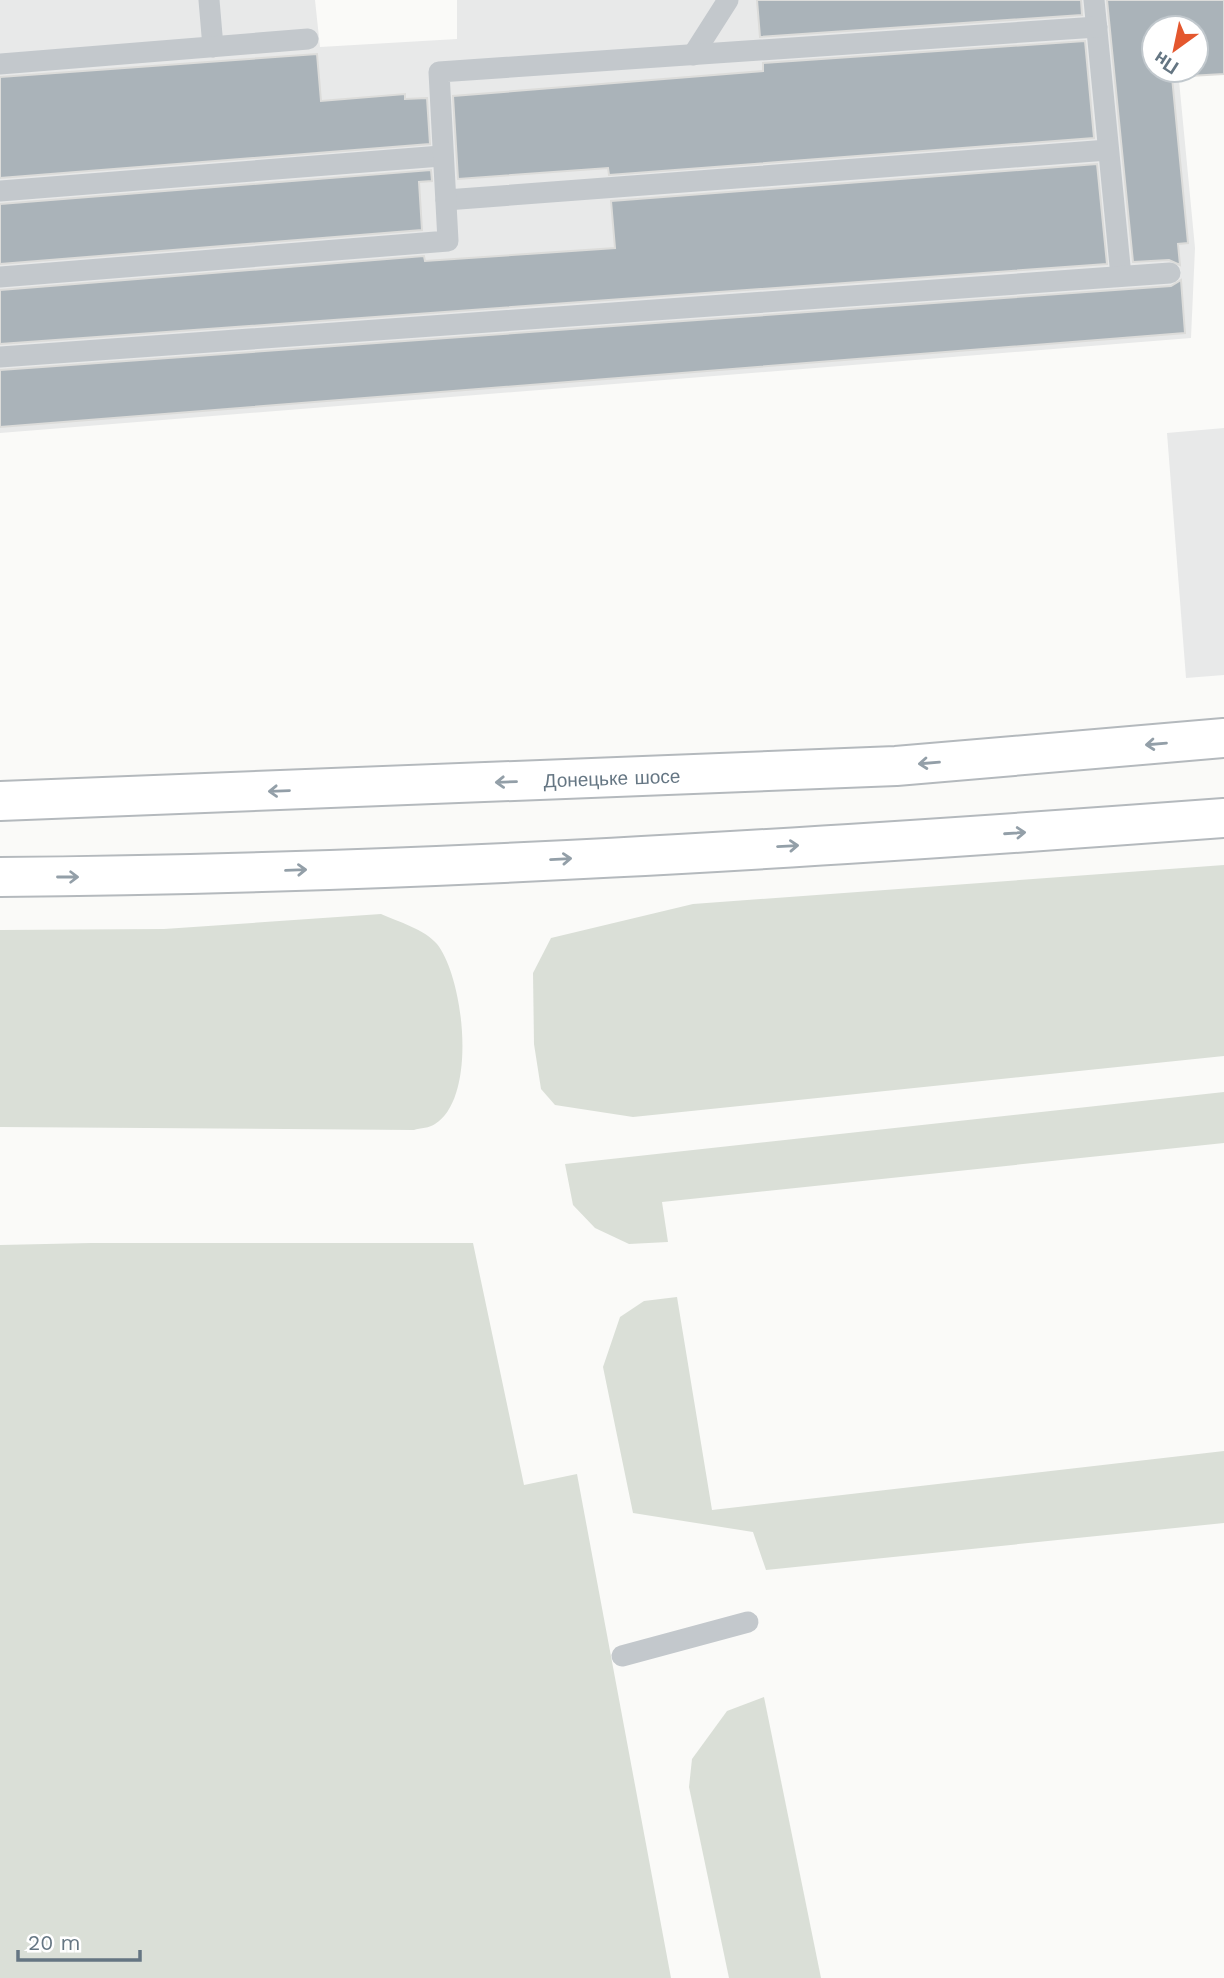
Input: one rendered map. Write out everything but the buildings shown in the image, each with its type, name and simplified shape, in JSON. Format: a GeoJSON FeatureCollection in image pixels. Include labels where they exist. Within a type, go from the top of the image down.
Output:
{"type":"FeatureCollection","features":[{"type":"Feature","properties":{"kind":"highway","name":"Донецьке шосе"},"geometry":{"type":"LineString","coordinates":[[0,802],[896,766],[1224,738]]}},
{"type":"Feature","properties":{"kind":"highway"},"geometry":{"type":"LineString","coordinates":[[0,877],[150,876],[492,863],[984,836],[1224,818]]}},
{"type":"Feature","properties":{"kind":"lane"},"geometry":{"type":"LineString","coordinates":[[209,0],[213,47]]}},
{"type":"Feature","properties":{"kind":"lane"},"geometry":{"type":"LineString","coordinates":[[693,55],[728,0]]}},
{"type":"Feature","properties":{"kind":"lane"},"geometry":{"type":"LineString","coordinates":[[1094,0],[1121,276]]}},
{"type":"Feature","properties":{"kind":"lane"},"geometry":{"type":"LineString","coordinates":[[0,277],[448,241],[439,72],[1097,27]]}},
{"type":"Feature","properties":{"kind":"lane"},"geometry":{"type":"LineString","coordinates":[[0,64],[308,39]]}},
{"type":"Feature","properties":{"kind":"lane"},"geometry":{"type":"LineString","coordinates":[[446,200],[1108,150]]}},
{"type":"Feature","properties":{"kind":"lane"},"geometry":{"type":"LineString","coordinates":[[0,191],[442,156]]}},
{"type":"Feature","properties":{"kind":"lane"},"geometry":{"type":"LineString","coordinates":[[0,357],[1170,273]]}},
{"type":"Feature","properties":{"kind":"lane"},"geometry":{"type":"LineString","coordinates":[[622,1657],[748,1622]]}},
{"type":"Feature","properties":{"kind":"shaded area"},"geometry":{"type":"Polygon","coordinates":[[[0,0],[315,0],[320,47],[457,39],[457,0],[1171,0],[1162,14],[1140,14],[1140,84],[1179,84],[1195,248],[1191,338],[0,433],[0,0]]]}},
{"type":"Feature","properties":{"kind":"shaded area"},"geometry":{"type":"Polygon","coordinates":[[[1224,428],[1224,675],[1186,678],[1167,433],[1224,428]]]}},
{"type":"Feature","properties":{"kind":"shaded area"},"geometry":{"type":"Polygon","coordinates":[[[1224,865],[1224,1056],[633,1117],[555,1105],[541,1089],[534,1044],[533,973],[551,938],[693,904],[1224,865]]]}},
{"type":"Feature","properties":{"kind":"shaded area"},"geometry":{"type":"Polygon","coordinates":[[[381,914],[411,926],[432,939],[446,960],[454,983],[460,1009],[462,1064],[449,1110],[435,1124],[414,1130],[0,1127],[0,930],[164,929],[381,914]]]}},
{"type":"Feature","properties":{"kind":"shaded area"},"geometry":{"type":"Polygon","coordinates":[[[1224,1092],[1224,1143],[662,1202],[668,1242],[629,1244],[595,1228],[573,1205],[565,1164],[1224,1092]]]}},
{"type":"Feature","properties":{"kind":"shaded area"},"geometry":{"type":"Polygon","coordinates":[[[473,1243],[524,1485],[577,1474],[671,1978],[0,1978],[0,1245],[473,1243]]]}},
{"type":"Feature","properties":{"kind":"shaded area"},"geometry":{"type":"Polygon","coordinates":[[[677,1297],[712,1510],[1224,1451],[1224,1523],[766,1570],[753,1532],[633,1513],[603,1367],[620,1317],[644,1301],[677,1297]]]}},
{"type":"Feature","properties":{"kind":"shaded area"},"geometry":{"type":"Polygon","coordinates":[[[764,1697],[821,1978],[729,1978],[689,1787],[692,1759],[727,1711],[764,1697]]]}}]}
